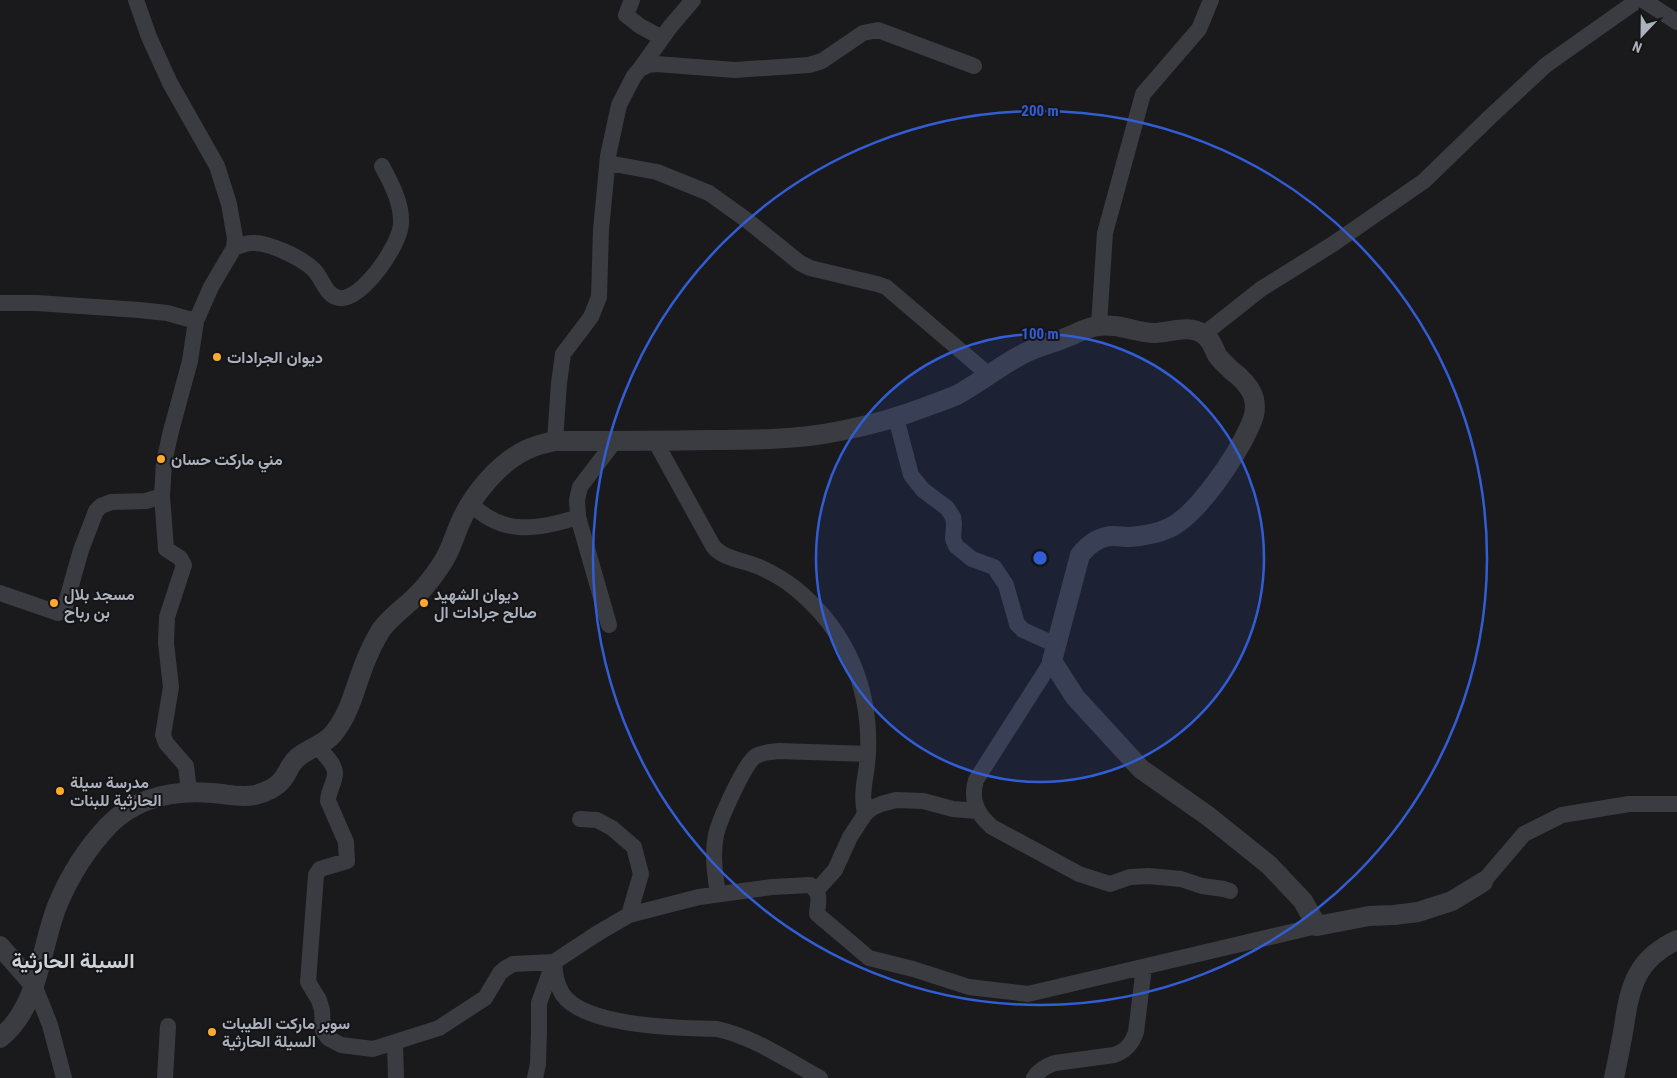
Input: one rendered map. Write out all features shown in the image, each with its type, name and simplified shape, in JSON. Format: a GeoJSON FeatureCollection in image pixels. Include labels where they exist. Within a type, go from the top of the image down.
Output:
{"type":"FeatureCollection","features":[{"type":"Feature","properties":{"kind":"street"},"geometry":{"type":"LineString","coordinates":[[136,0],[149,37],[170,83],[218,166],[230,204],[235,238],[234,248],[211,287],[196,321],[190,361],[164,462],[162,496],[166,549],[180,558],[184,565],[167,617],[166,643],[171,687],[163,735],[166,743],[186,766],[189,791]]}},
{"type":"Feature","properties":{"kind":"street"},"geometry":{"type":"LineString","coordinates":[[632,0],[626,14],[640,26],[662,38]]}},
{"type":"Feature","properties":{"kind":"street"},"geometry":{"type":"LineString","coordinates":[[555,440],[563,354],[591,316],[599,297],[601,230],[608,163],[619,104],[634,76],[693,0]]}},
{"type":"Feature","properties":{"kind":"street"},"geometry":{"type":"LineString","coordinates":[[1099,325],[1105,233],[1143,94],[1199,29],[1211,0]]}},
{"type":"Feature","properties":{"kind":"street"},"geometry":{"type":"LineString","coordinates":[[1204,334],[1261,289],[1334,244],[1424,181],[1546,65],[1638,0]]}},
{"type":"Feature","properties":{"kind":"street"},"geometry":{"type":"LineString","coordinates":[[1643,0],[1677,22]]}},
{"type":"Feature","properties":{"kind":"street"},"geometry":{"type":"LineString","coordinates":[[640,69],[656,64],[735,70],[809,65],[822,61],[863,33],[878,30],[974,66]]}},
{"type":"Feature","properties":{"kind":"street"},"geometry":{"type":"LineString","coordinates":[[608,163],[657,172],[709,193],[748,221],[800,263],[810,268],[886,287],[989,375]]}},
{"type":"Feature","properties":{"kind":"street"},"geometry":{"type":"LineString","coordinates":[[234,248],[250,242],[283,251],[313,269],[330,294],[336,297],[344,298],[359,290],[383,264],[398,240],[400,231],[401,214],[394,190],[382,166]]}},
{"type":"Feature","properties":{"kind":"street"},"geometry":{"type":"LineString","coordinates":[[0,303],[37,303],[139,310],[167,313],[196,321]]}},
{"type":"Feature","properties":{"kind":"street"},"geometry":{"type":"LineString","coordinates":[[0,1038],[17,1020],[27,1004],[57,907],[76,868],[111,823],[136,805],[155,797],[189,791],[236,797],[258,794],[282,780],[288,768],[297,758],[317,745],[325,743],[342,721],[354,698],[368,655],[382,629],[394,615],[420,593],[442,564],[454,542],[460,522],[470,503],[496,471],[511,458],[528,449],[555,440],[759,439],[800,437],[840,432],[896,418],[955,396],[1026,352],[1099,325],[1123,326],[1138,331],[1155,333],[1186,329],[1196,330],[1204,334],[1224,364],[1249,386],[1254,396],[1255,413],[1236,454],[1197,506],[1181,522],[1154,534],[1126,538],[1107,536],[1087,546],[1080,555],[1054,653],[976,780],[973,796],[977,811],[992,827],[1079,874],[1110,884],[1130,877],[1149,876],[1181,879],[1202,886],[1230,891]]}},
{"type":"Feature","properties":{"kind":"street"},"geometry":{"type":"LineString","coordinates":[[896,418],[911,475],[923,490],[947,508],[953,517],[952,539],[956,546],[972,559],[994,567],[1006,585],[1018,624],[1054,653],[1075,697],[1141,769],[1208,816],[1270,865],[1303,901],[1317,926]]}},
{"type":"Feature","properties":{"kind":"street"},"geometry":{"type":"LineString","coordinates":[[608,625],[578,517],[577,500],[580,487],[615,441]]}},
{"type":"Feature","properties":{"kind":"street"},"geometry":{"type":"LineString","coordinates":[[655,441],[718,553],[758,566],[782,579],[811,601],[833,627],[850,657],[862,690],[866,708],[868,754],[862,796],[865,814]]}},
{"type":"Feature","properties":{"kind":"street"},"geometry":{"type":"LineString","coordinates":[[0,593],[58,614],[64,610],[81,550],[96,511],[101,506],[111,502],[146,501],[162,496]]}},
{"type":"Feature","properties":{"kind":"street"},"geometry":{"type":"LineString","coordinates":[[470,503],[485,517],[505,526],[519,528],[552,525],[578,517]]}},
{"type":"Feature","properties":{"kind":"street"},"geometry":{"type":"LineString","coordinates":[[317,745],[334,767],[335,774],[328,795],[328,801],[346,842],[347,861],[320,869],[316,875],[308,982],[319,1000],[322,1010],[323,1030],[328,1038],[341,1045],[373,1049],[440,1028],[485,998],[500,973],[513,964],[554,962],[598,933],[630,915],[699,896],[772,887],[810,885],[817,890],[817,914],[870,958],[913,969],[969,987],[1028,994],[1317,926],[1370,916],[1394,916],[1418,912],[1452,900],[1483,882],[1524,834],[1562,815],[1629,804],[1677,804]]}},
{"type":"Feature","properties":{"kind":"street"},"geometry":{"type":"LineString","coordinates":[[718,894],[714,870],[716,835],[728,803],[749,762],[756,756],[766,752],[779,751],[868,754]]}},
{"type":"Feature","properties":{"kind":"street"},"geometry":{"type":"LineString","coordinates":[[817,890],[835,870],[850,837],[865,814],[872,808],[896,800],[923,801],[953,809],[977,811]]}},
{"type":"Feature","properties":{"kind":"street"},"geometry":{"type":"LineString","coordinates":[[580,819],[597,820],[612,828],[634,847],[641,874],[630,915]]}},
{"type":"Feature","properties":{"kind":"street"},"geometry":{"type":"LineString","coordinates":[[1614,1078],[1627,1002],[1632,986],[1640,970],[1652,957],[1665,946],[1677,940]]}},
{"type":"Feature","properties":{"kind":"street"},"geometry":{"type":"LineString","coordinates":[[0,946],[34,985],[50,1025],[64,1078]]}},
{"type":"Feature","properties":{"kind":"street"},"geometry":{"type":"LineString","coordinates":[[535,1078],[538,1064],[539,1003],[554,962]]}},
{"type":"Feature","properties":{"kind":"street"},"geometry":{"type":"LineString","coordinates":[[554,962],[556,982],[564,996],[587,1012],[631,1024],[727,1032],[764,1048],[820,1078]]}},
{"type":"Feature","properties":{"kind":"street"},"geometry":{"type":"LineString","coordinates":[[1034,1078],[1040,1070],[1054,1063],[1114,1055],[1128,1047],[1136,1032],[1144,967]]}},
{"type":"Feature","properties":{"kind":"street"},"geometry":{"type":"LineString","coordinates":[[165,1078],[168,1026]]}},
{"type":"Feature","properties":{"kind":"street"},"geometry":{"type":"LineString","coordinates":[[395,1043],[396,1078]]}},
{"type":"Feature","properties":{"kind":"place","name":"ديوان الجرادات"},"geometry":{"type":"Point","coordinates":[217,357]}},
{"type":"Feature","properties":{"kind":"place","name":"مني ماركت حسان"},"geometry":{"type":"Point","coordinates":[161,459]}},
{"type":"Feature","properties":{"kind":"place","name":"مسجد بلال بن رباح"},"geometry":{"type":"Point","coordinates":[54,603]}},
{"type":"Feature","properties":{"kind":"place","name":"ديوان الشهيد صالح جرادات ال"},"geometry":{"type":"Point","coordinates":[424,603]}},
{"type":"Feature","properties":{"kind":"place","name":"مدرسة سيلة الحارثية للبنات"},"geometry":{"type":"Point","coordinates":[60,791]}},
{"type":"Feature","properties":{"kind":"place","name":"سوبر ماركت الطيبات السيلة الحارثية"},"geometry":{"type":"Point","coordinates":[212,1032]}},
{"type":"Feature","properties":{"kind":"district","name":"السيلة الحارثية"},"geometry":{"type":"Point","coordinates":[73,961]}}]}
